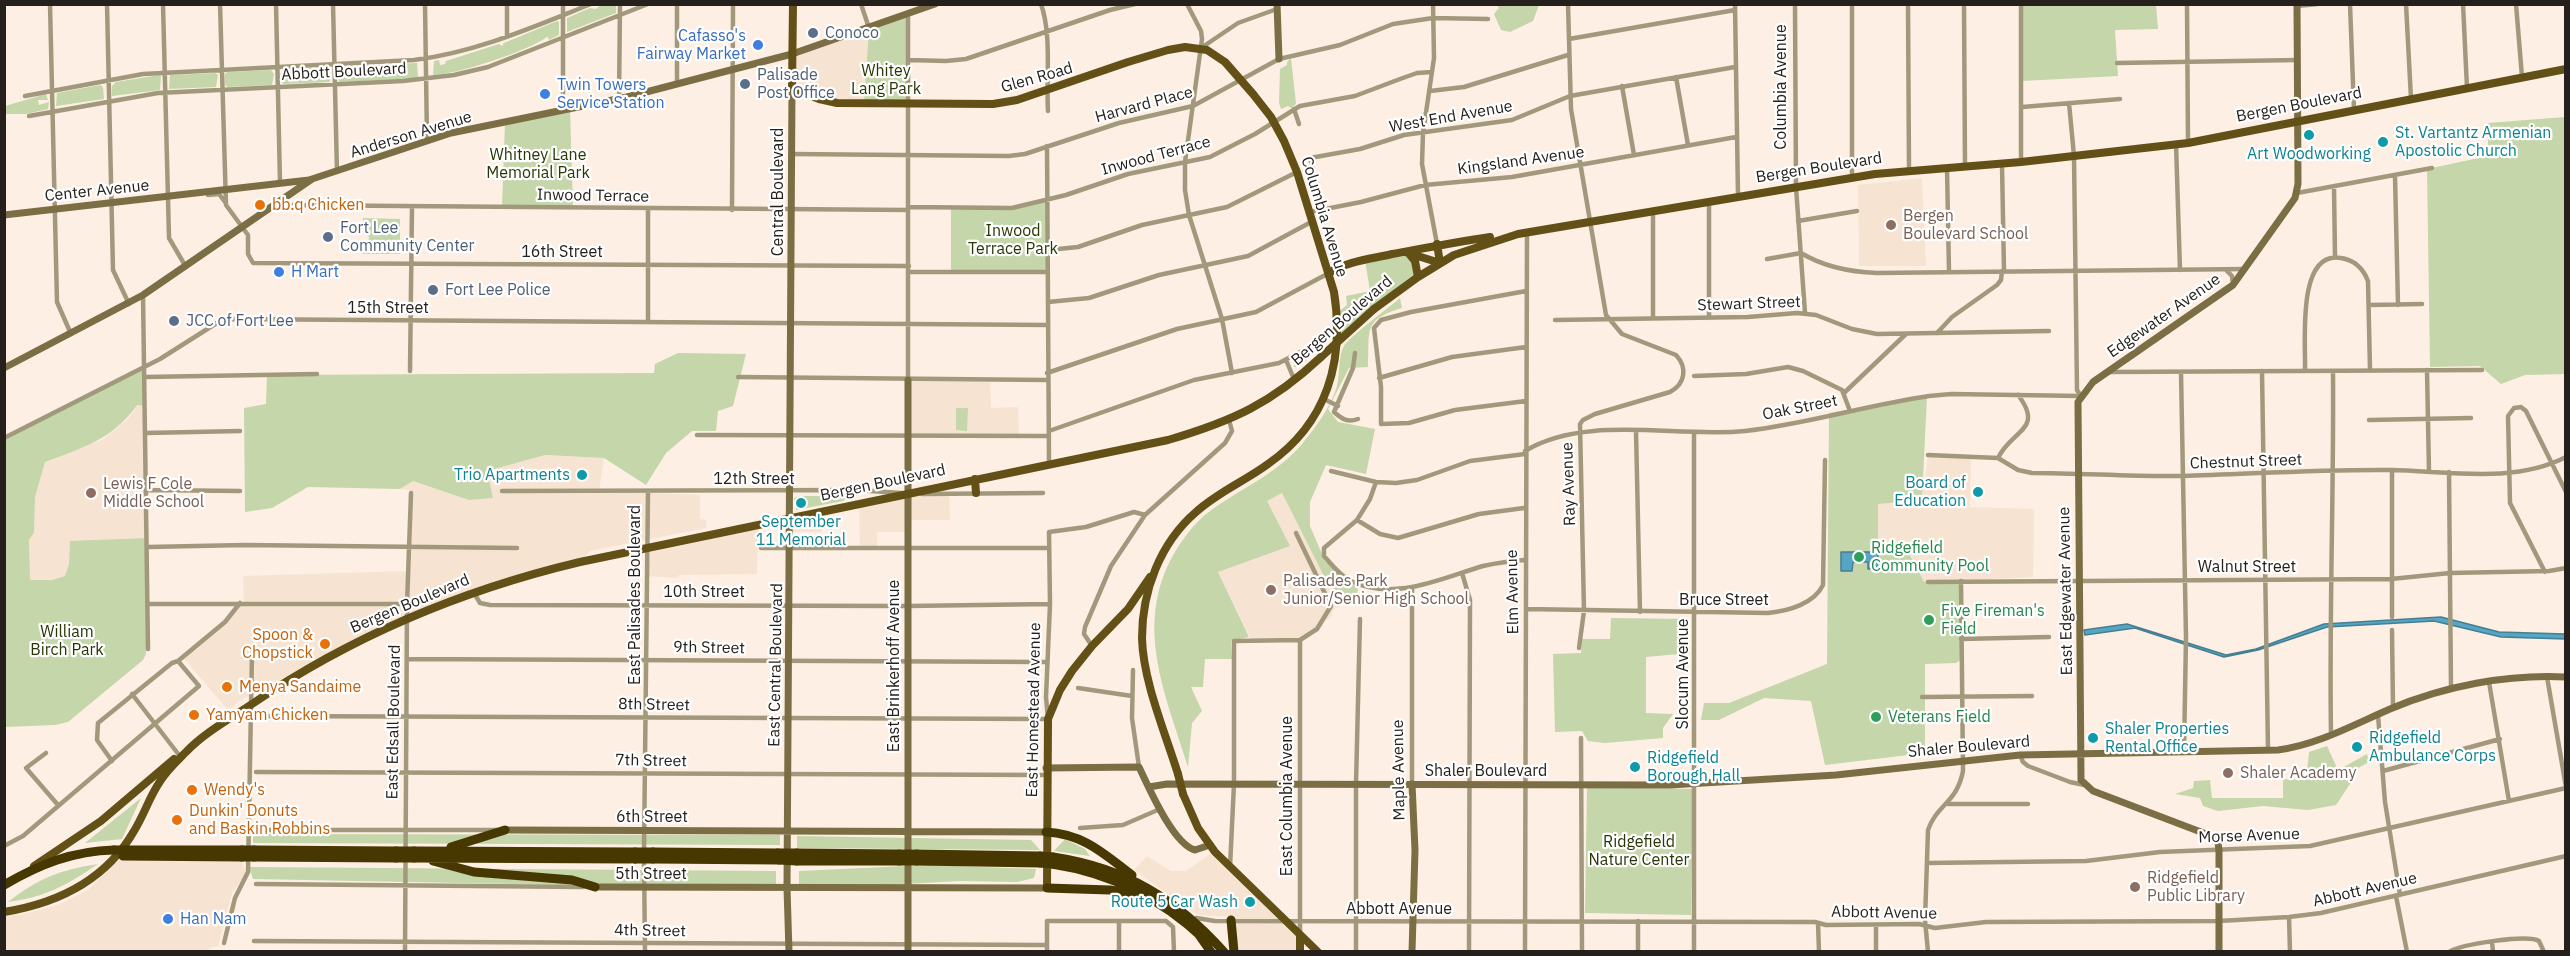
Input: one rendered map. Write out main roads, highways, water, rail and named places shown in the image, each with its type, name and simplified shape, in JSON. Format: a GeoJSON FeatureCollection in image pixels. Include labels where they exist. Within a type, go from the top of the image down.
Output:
{"type":"FeatureCollection","features":[{"type":"Feature","properties":{"kind":"highway"},"geometry":{"type":"LineString","coordinates":[[417,856],[472,842],[505,830]]}},
{"type":"Feature","properties":{"kind":"highway"},"geometry":{"type":"LineString","coordinates":[[1046,832],[1069,834],[1085,841],[1192,917],[1233,951]]}},
{"type":"Feature","properties":{"kind":"highway"},"geometry":{"type":"LineString","coordinates":[[433,851],[635,856]]}},
{"type":"Feature","properties":{"kind":"highway"},"geometry":{"type":"LineString","coordinates":[[6,887],[57,865],[112,853],[242,853],[1040,859],[1105,869],[1149,888]]}},
{"type":"Feature","properties":{"kind":"highway"},"geometry":{"type":"LineString","coordinates":[[417,856],[461,870],[567,879],[595,887]]}},
{"type":"Feature","properties":{"kind":"highway"},"geometry":{"type":"LineString","coordinates":[[1053,861],[1106,877],[1157,901],[1216,951]]}},
{"type":"Feature","properties":{"kind":"highway"},"geometry":{"type":"LineString","coordinates":[[1047,888],[1114,890],[1157,901]]}},
{"type":"Feature","properties":{"kind":"highway"},"geometry":{"type":"LineString","coordinates":[[1192,917],[1224,951]]}},
{"type":"Feature","properties":{"kind":"highway"},"geometry":{"type":"LineString","coordinates":[[1231,920],[1233,951]]}},
{"type":"Feature","properties":{"kind":"highway"},"geometry":{"type":"LineString","coordinates":[[1197,933],[1211,951]]}},
{"type":"Feature","properties":{"kind":"main road","name":"Central Boulevard"},"geometry":{"type":"LineString","coordinates":[[792,88],[793,4]]}},
{"type":"Feature","properties":{"kind":"main road","name":"Glen Road"},"geometry":{"type":"LineString","coordinates":[[792,88],[829,102],[993,104],[1017,100],[1168,50],[1185,47],[1201,48]]}},
{"type":"Feature","properties":{"kind":"main road","name":"Columbia Avenue"},"geometry":{"type":"LineString","coordinates":[[1153,574],[1169,544],[1185,522],[1218,495],[1281,454],[1309,424],[1324,399],[1333,375],[1335,302],[1329,273],[1297,172],[1274,122],[1220,57],[1201,48]]}},
{"type":"Feature","properties":{"kind":"main road","name":"Bergen Boulevard"},"geometry":{"type":"LineString","coordinates":[[1329,273],[1343,265],[1407,253],[1437,244],[1522,233],[1590,220],[1602,221],[1653,210],[1852,177],[2002,164],[2188,143],[2565,69]]}},
{"type":"Feature","properties":{"kind":"main road","name":"Bergen Boulevard"},"geometry":{"type":"LineString","coordinates":[[6,887],[96,825],[182,754],[250,705],[316,664],[407,617],[474,592],[561,566],[1168,440],[1229,420],[1273,397],[1295,381],[1374,309],[1418,277],[1468,249],[1522,233]]}},
{"type":"Feature","properties":{"kind":"main road"},"geometry":{"type":"LineString","coordinates":[[1407,253],[1440,263],[1437,244]]}},
{"type":"Feature","properties":{"kind":"main road"},"geometry":{"type":"LineString","coordinates":[[1407,253],[1415,261],[1418,277]]}},
{"type":"Feature","properties":{"kind":"main road"},"geometry":{"type":"LineString","coordinates":[[975,479],[976,493]]}},
{"type":"Feature","properties":{"kind":"main road"},"geometry":{"type":"LineString","coordinates":[[1153,574],[1143,615],[1143,648],[1149,680],[1183,794],[1193,818],[1210,845],[1230,867],[1318,951]]}},
{"type":"Feature","properties":{"kind":"main road","name":"East Homestead Avenue"},"geometry":{"type":"LineString","coordinates":[[1047,888],[1048,719],[1065,683],[1092,646],[1128,609],[1153,574]]}},
{"type":"Feature","properties":{"kind":"main road","name":"Bergen Boulevard"},"geometry":{"type":"LineString","coordinates":[[4,912],[30,908],[60,898],[103,870],[131,836],[161,780],[182,754]]}},
{"type":"Feature","properties":{"kind":"main road","name":"East Columbia Avenue"},"geometry":{"type":"LineString","coordinates":[[1300,935],[1300,951]]}},
{"type":"Feature","properties":{"kind":"water","name":"Ridgefield Community Pool"},"geometry":{"type":"Polygon","coordinates":[[[1841,552],[1878,552],[1878,569],[1868,569],[1868,562],[1853,562],[1852,571],[1841,571],[1841,552]]]}},
{"type":"Feature","properties":{"kind":"water"},"geometry":{"type":"Polygon","coordinates":[[[2441,617],[2499,632],[2565,634],[2566,639],[2501,637],[2434,621],[2327,627],[2258,650],[2224,657],[2135,628],[2085,635],[2084,630],[2127,624],[2226,655],[2256,649],[2324,624],[2441,617]]]}},
{"type":"Feature","properties":{"kind":"place","name":"Conoco"},"geometry":{"type":"Point","coordinates":[813,33]}},
{"type":"Feature","properties":{"kind":"place","name":"Cafasso's Fairway Market"},"geometry":{"type":"Point","coordinates":[758,45]}},
{"type":"Feature","properties":{"kind":"place","name":"Palisade Post Office"},"geometry":{"type":"Point","coordinates":[745,84]}},
{"type":"Feature","properties":{"kind":"place","name":"Twin Towers Service Station"},"geometry":{"type":"Point","coordinates":[545,94]}},
{"type":"Feature","properties":{"kind":"place","name":"Art Woodworking"},"geometry":{"type":"Point","coordinates":[2309,135]}},
{"type":"Feature","properties":{"kind":"place","name":"St. Vartantz Armenian Apostolic Church"},"geometry":{"type":"Point","coordinates":[2383,142]}},
{"type":"Feature","properties":{"kind":"place","name":"bb.q Chicken"},"geometry":{"type":"Point","coordinates":[260,205]}},
{"type":"Feature","properties":{"kind":"place","name":"Bergen Boulevard School"},"geometry":{"type":"Point","coordinates":[1891,225]}},
{"type":"Feature","properties":{"kind":"place","name":"Fort Lee Community Center"},"geometry":{"type":"Point","coordinates":[328,237]}},
{"type":"Feature","properties":{"kind":"place","name":"H Mart"},"geometry":{"type":"Point","coordinates":[279,272]}},
{"type":"Feature","properties":{"kind":"place","name":"Fort Lee Police"},"geometry":{"type":"Point","coordinates":[433,290]}},
{"type":"Feature","properties":{"kind":"place","name":"JCC of Fort Lee"},"geometry":{"type":"Point","coordinates":[174,321]}},
{"type":"Feature","properties":{"kind":"place","name":"Trio Apartments"},"geometry":{"type":"Point","coordinates":[582,475]}},
{"type":"Feature","properties":{"kind":"place","name":"Board of Education"},"geometry":{"type":"Point","coordinates":[1978,492]}},
{"type":"Feature","properties":{"kind":"place","name":"Lewis F Cole Middle School"},"geometry":{"type":"Point","coordinates":[91,493]}},
{"type":"Feature","properties":{"kind":"place","name":"September 11 Memorial"},"geometry":{"type":"Point","coordinates":[801,503]}},
{"type":"Feature","properties":{"kind":"place","name":"Ridgefield Community Pool"},"geometry":{"type":"Point","coordinates":[1859,557]}},
{"type":"Feature","properties":{"kind":"place","name":"Palisades Park Junior/Senior High School"},"geometry":{"type":"Point","coordinates":[1271,590]}},
{"type":"Feature","properties":{"kind":"place","name":"Five Fireman's Field"},"geometry":{"type":"Point","coordinates":[1929,620]}},
{"type":"Feature","properties":{"kind":"place","name":"Spoon & Chopstick"},"geometry":{"type":"Point","coordinates":[325,644]}},
{"type":"Feature","properties":{"kind":"place","name":"Menya Sandaime"},"geometry":{"type":"Point","coordinates":[227,687]}},
{"type":"Feature","properties":{"kind":"place","name":"Yamyam Chicken"},"geometry":{"type":"Point","coordinates":[194,715]}},
{"type":"Feature","properties":{"kind":"place","name":"Veterans Field"},"geometry":{"type":"Point","coordinates":[1876,717]}},
{"type":"Feature","properties":{"kind":"place","name":"Shaler Properties Rental Office"},"geometry":{"type":"Point","coordinates":[2093,738]}},
{"type":"Feature","properties":{"kind":"place","name":"Ridgefield Ambulance Corps"},"geometry":{"type":"Point","coordinates":[2357,747]}},
{"type":"Feature","properties":{"kind":"place","name":"Ridgefield Borough Hall"},"geometry":{"type":"Point","coordinates":[1635,767]}},
{"type":"Feature","properties":{"kind":"place","name":"Shaler Academy"},"geometry":{"type":"Point","coordinates":[2228,773]}},
{"type":"Feature","properties":{"kind":"place","name":"Wendy's"},"geometry":{"type":"Point","coordinates":[192,790]}},
{"type":"Feature","properties":{"kind":"place","name":"Dunkin' Donuts and Baskin Robbins"},"geometry":{"type":"Point","coordinates":[177,820]}},
{"type":"Feature","properties":{"kind":"place","name":"Ridgefield Public Library"},"geometry":{"type":"Point","coordinates":[2135,887]}},
{"type":"Feature","properties":{"kind":"place","name":"Route 5 Car Wash"},"geometry":{"type":"Point","coordinates":[1250,902]}},
{"type":"Feature","properties":{"kind":"place","name":"Han Nam"},"geometry":{"type":"Point","coordinates":[168,919]}},
{"type":"Feature","properties":{"kind":"park label","name":"Whitey Lang Park"},"geometry":{"type":"Point","coordinates":[886,80]}},
{"type":"Feature","properties":{"kind":"park label","name":"Whitney Lane Memorial Park"},"geometry":{"type":"Point","coordinates":[538,164]}},
{"type":"Feature","properties":{"kind":"park label","name":"Inwood Terrace Park"},"geometry":{"type":"Point","coordinates":[1013,240]}},
{"type":"Feature","properties":{"kind":"park label","name":"William Birch Park"},"geometry":{"type":"Point","coordinates":[67,641]}},
{"type":"Feature","properties":{"kind":"park label","name":"Ridgefield Nature Center"},"geometry":{"type":"Point","coordinates":[1639,851]}}]}
